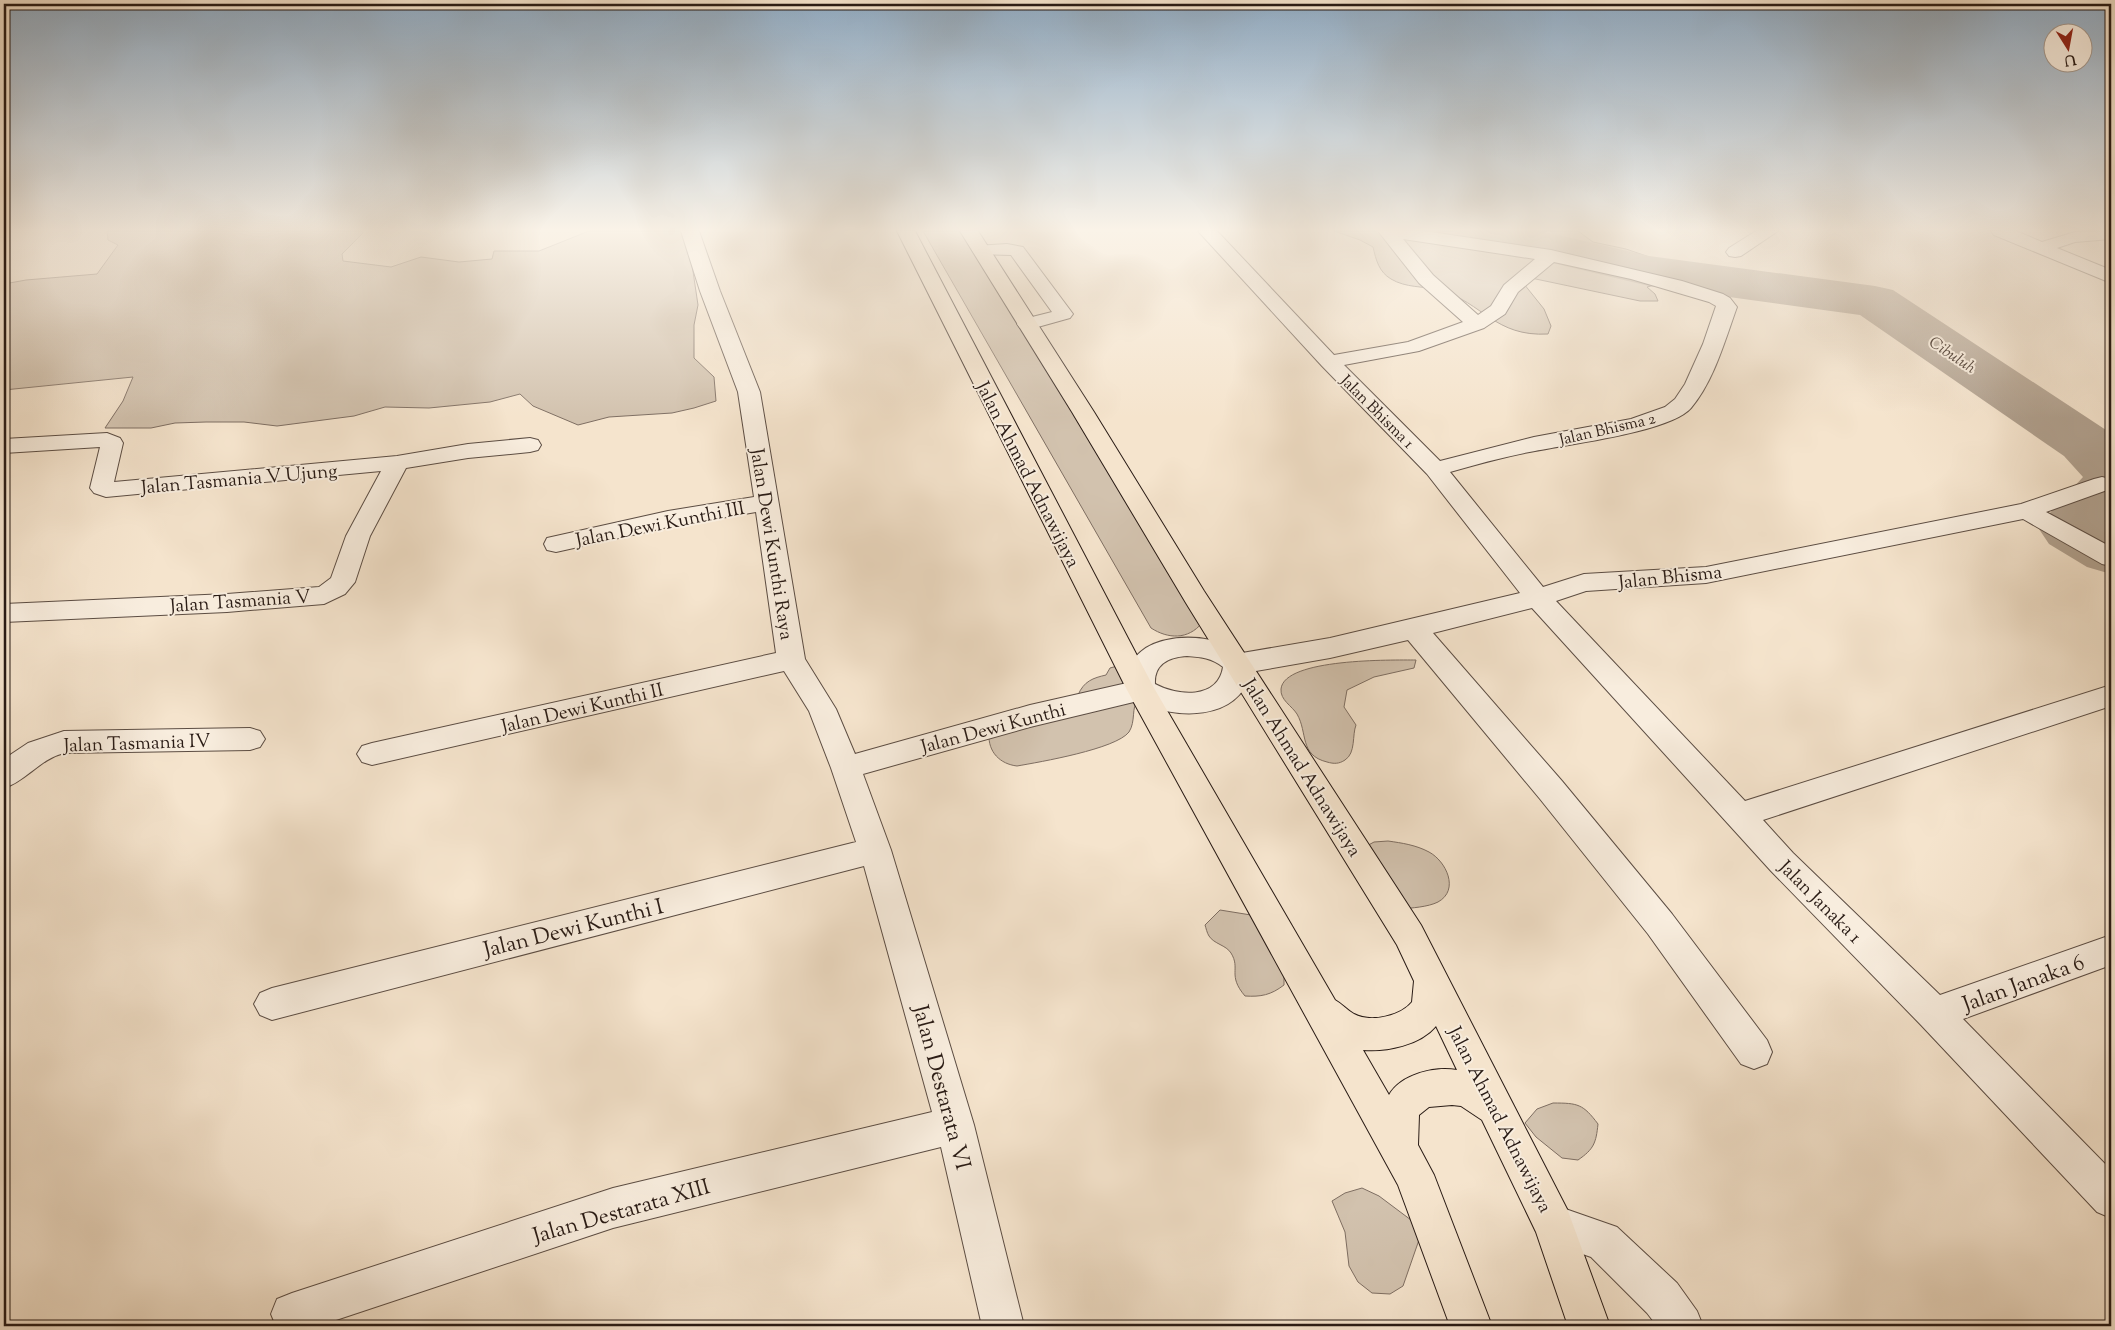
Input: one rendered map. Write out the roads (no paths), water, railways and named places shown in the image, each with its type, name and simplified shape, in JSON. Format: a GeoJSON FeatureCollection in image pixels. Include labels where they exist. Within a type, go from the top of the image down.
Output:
{"type":"FeatureCollection","features":[{"type":"Feature","properties":{"kind":"main road","name":"Jalan Ahmad Adnawijaya"},"geometry":{"type":"LineString","coordinates":[[937,293],[1082,578],[1142,690],[1414,1175],[1470,1326]]}},
{"type":"Feature","properties":{"kind":"main road","name":"Jalan Ahmad Adnawijaya"},"geometry":{"type":"LineString","coordinates":[[1008,293],[1237,664],[1409,935],[1554,1225],[1589,1326]]}},
{"type":"Feature","properties":{"kind":"main road"},"geometry":{"type":"LineString","coordinates":[[1323,1012],[1349,1030],[1368,1035],[1384,1034],[1414,1022],[1428,1009],[1431,982]]}},
{"type":"Feature","properties":{"kind":"main road"},"geometry":{"type":"LineString","coordinates":[[1399,1146],[1402,1110],[1409,1100],[1419,1092],[1451,1086],[1470,1091],[1497,1108]]}},
{"type":"Feature","properties":{"kind":"street","name":"Jalan Dewi Kunthi Raya"},"geometry":{"type":"LineString","coordinates":[[711,293],[749,392],[791,660],[822,709],[846,768],[875,850]]}},
{"type":"Feature","properties":{"kind":"street"},"geometry":{"type":"LineString","coordinates":[[1027,324],[1063,314],[1048,293]]}},
{"type":"Feature","properties":{"kind":"street","name":"Jalan Bhisma 1"},"geometry":{"type":"LineString","coordinates":[[1265,293],[1329,362],[1435,468],[1538,598]]}},
{"type":"Feature","properties":{"kind":"street"},"geometry":{"type":"LineString","coordinates":[[1442,293],[1476,324]]}},
{"type":"Feature","properties":{"kind":"street"},"geometry":{"type":"LineString","coordinates":[[1329,362],[1412,347],[1476,324],[1498,310],[1508,293]]}},
{"type":"Feature","properties":{"kind":"street","name":"Jalan Bhisma 2"},"geometry":{"type":"LineString","coordinates":[[1435,468],[1646,421],[1671,413],[1682,404],[1695,382],[1720,328],[1727,307],[1716,298],[1701,293]]}},
{"type":"Feature","properties":{"kind":"street","name":"Jalan Tasmania V Ujung"},"geometry":{"type":"LineString","coordinates":[[4,446],[107,440],[112,443],[102,483],[102,488],[106,490],[397,464],[468,451],[530,445]]}},
{"type":"Feature","properties":{"kind":"street","name":"Jalan Tasmania V"},"geometry":{"type":"LineString","coordinates":[[4,612],[227,603],[324,595],[342,582],[358,536],[397,464]]}},
{"type":"Feature","properties":{"kind":"street","name":"Jalan Bhisma"},"geometry":{"type":"LineString","coordinates":[[1237,664],[1330,648],[1414,629],[1538,598],[1584,584],[1706,575],[2026,511],[2102,484]]}},
{"type":"Feature","properties":{"kind":"street","name":"Jalan Dewi Kunthi III"},"geometry":{"type":"LineString","coordinates":[[556,544],[668,519],[765,503]]}},
{"type":"Feature","properties":{"kind":"street"},"geometry":{"type":"LineString","coordinates":[[2026,511],[2111,558]]}},
{"type":"Feature","properties":{"kind":"street","name":"Jalan Janaka 1"},"geometry":{"type":"LineString","coordinates":[[1538,598],[1782,862],[1934,1014],[2111,1198]]}},
{"type":"Feature","properties":{"kind":"street"},"geometry":{"type":"LineString","coordinates":[[1414,629],[1551,790],[1660,924],[1754,1052]]}},
{"type":"Feature","properties":{"kind":"street"},"geometry":{"type":"LineString","coordinates":[[1182,646],[1202,647],[1222,653],[1237,664],[1234,680],[1223,693],[1205,702],[1183,704],[1160,700],[1142,690],[1141,674],[1148,661],[1163,651],[1172,648],[1182,646]]}},
{"type":"Feature","properties":{"kind":"street","name":"Jalan Dewi Kunthi II"},"geometry":{"type":"LineString","coordinates":[[372,754],[791,660]]}},
{"type":"Feature","properties":{"kind":"street","name":"Jalan Dewi Kunthi"},"geometry":{"type":"LineString","coordinates":[[846,768],[998,724],[1088,701],[1142,690]]}},
{"type":"Feature","properties":{"kind":"street"},"geometry":{"type":"LineString","coordinates":[[1740,815],[2111,694]]}},
{"type":"Feature","properties":{"kind":"street","name":"Jalan Tasmania IV"},"geometry":{"type":"LineString","coordinates":[[4,776],[30,753],[46,746],[64,742],[250,739]]}},
{"type":"Feature","properties":{"kind":"street","name":"Jalan Dewi Kunthi I"},"geometry":{"type":"LineString","coordinates":[[272,1004],[875,850]]}},
{"type":"Feature","properties":{"kind":"street","name":"Jalan Destarata VI"},"geometry":{"type":"LineString","coordinates":[[875,850],[955,1125],[1003,1326]]}},
{"type":"Feature","properties":{"kind":"street","name":"Jalan Janaka 6"},"geometry":{"type":"LineString","coordinates":[[1934,1014],[2111,950]]}},
{"type":"Feature","properties":{"kind":"street","name":"Jalan Destarata XIII"},"geometry":{"type":"LineString","coordinates":[[292,1314],[613,1208],[955,1125]]}},
{"type":"Feature","properties":{"kind":"street"},"geometry":{"type":"LineString","coordinates":[[1554,1225],[1604,1241],[1662,1298],[1682,1326]]}},
{"type":"Feature","properties":{"kind":"waterway","name":"Cibuluh"},"geometry":{"type":"LineString","coordinates":[[1815,293],[1875,301],[2085,443],[2111,471]]}},
{"type":"Feature","properties":{"kind":"waterway","name":"Cibuluh"},"geometry":{"type":"LineString","coordinates":[[2111,484],[2072,529],[2111,552]]}}]}
